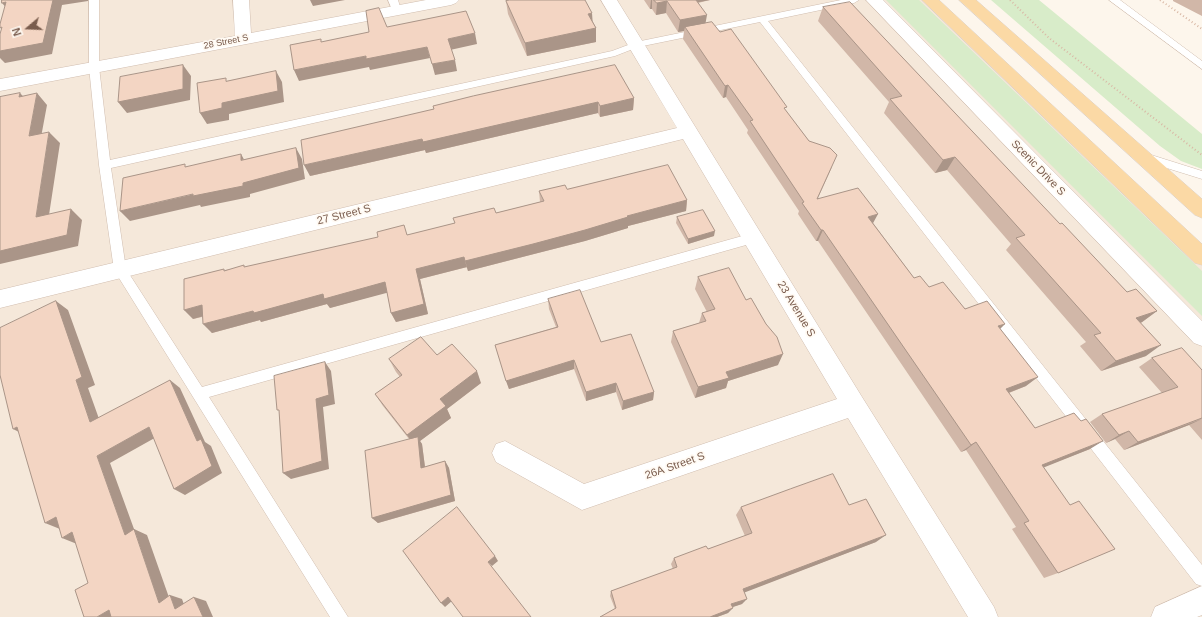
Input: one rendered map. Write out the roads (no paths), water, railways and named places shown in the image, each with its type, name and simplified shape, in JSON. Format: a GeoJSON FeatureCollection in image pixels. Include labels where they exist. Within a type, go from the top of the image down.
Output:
{"type":"FeatureCollection","features":[{"type":"Feature","properties":{"kind":"main road"},"geometry":{"type":"LineString","coordinates":[[930,0],[1202,257]]}},
{"type":"Feature","properties":{"kind":"main road"},"geometry":{"type":"LineString","coordinates":[[969,1],[1202,210]]}},
{"type":"Feature","properties":{"kind":"street"},"geometry":{"type":"LineString","coordinates":[[241,0],[243,39]]}},
{"type":"Feature","properties":{"kind":"street","name":"28 Street S"},"geometry":{"type":"LineString","coordinates":[[0,85],[243,39],[395,5],[451,0]]}},
{"type":"Feature","properties":{"kind":"street","name":"23 Avenue S"},"geometry":{"type":"LineString","coordinates":[[609,0],[853,405],[984,617]]}},
{"type":"Feature","properties":{"kind":"street","name":"Scenic Drive S"},"geometry":{"type":"LineString","coordinates":[[874,0],[1202,336]]}},
{"type":"Feature","properties":{"kind":"street","name":"27 Street S"},"geometry":{"type":"LineString","coordinates":[[0,299],[689,131]]}},
{"type":"Feature","properties":{"kind":"street","name":"26A Street S"},"geometry":{"type":"LineString","coordinates":[[505,453],[582,497],[853,405]]}},
{"type":"Feature","properties":{"kind":"street"},"geometry":{"type":"LineString","coordinates":[[1164,617],[1202,600]]}},
{"type":"Feature","properties":{"kind":"lane"},"geometry":{"type":"LineString","coordinates":[[94,0],[94,67],[105,165],[120,270],[340,617]]}},
{"type":"Feature","properties":{"kind":"lane"},"geometry":{"type":"LineString","coordinates":[[105,165],[616,53],[636,46],[854,0]]}},
{"type":"Feature","properties":{"kind":"lane"},"geometry":{"type":"LineString","coordinates":[[1114,0],[1202,66]]}},
{"type":"Feature","properties":{"kind":"lane"},"geometry":{"type":"LineString","coordinates":[[762,19],[1202,578]]}},
{"type":"Feature","properties":{"kind":"lane"},"geometry":{"type":"LineString","coordinates":[[1143,156],[1202,175]]}},
{"type":"Feature","properties":{"kind":"lane"},"geometry":{"type":"LineString","coordinates":[[198,394],[753,238]]}}]}
